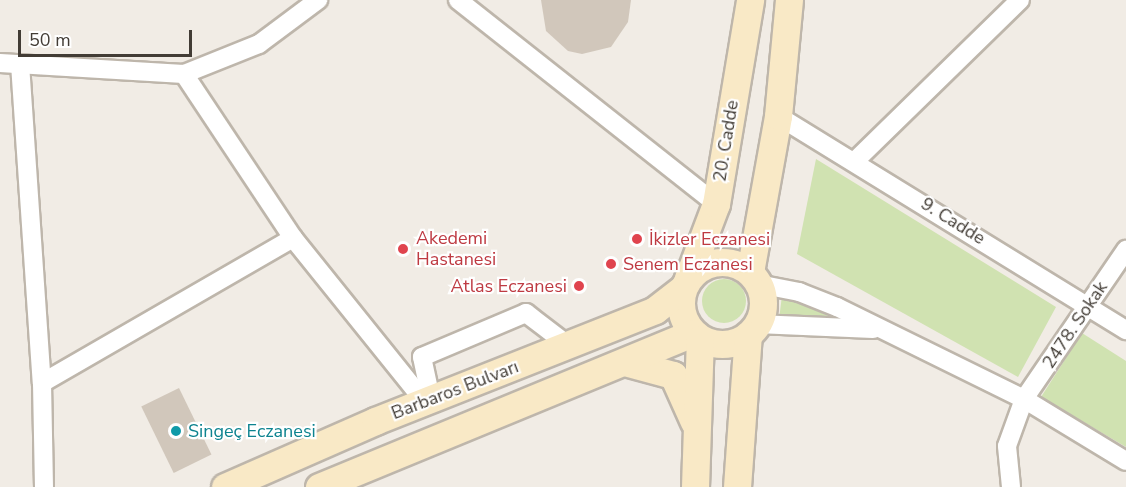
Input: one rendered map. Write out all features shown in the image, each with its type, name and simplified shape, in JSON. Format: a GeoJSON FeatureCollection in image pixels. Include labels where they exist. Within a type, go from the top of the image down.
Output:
{"type":"FeatureCollection","features":[{"type":"Feature","properties":{"kind":"street"},"geometry":{"type":"LineString","coordinates":[[0,63],[184,74],[259,44],[318,0]]}},
{"type":"Feature","properties":{"kind":"street"},"geometry":{"type":"LineString","coordinates":[[458,0],[716,204]]}},
{"type":"Feature","properties":{"kind":"street","name":"20. Cadde"},"geometry":{"type":"LineString","coordinates":[[685,284],[716,204],[750,0]]}},
{"type":"Feature","properties":{"kind":"street"},"geometry":{"type":"LineString","coordinates":[[737,487],[753,329],[763,297],[754,278],[778,116],[789,0]]}},
{"type":"Feature","properties":{"kind":"street"},"geometry":{"type":"LineString","coordinates":[[856,160],[1020,0]]}},
{"type":"Feature","properties":{"kind":"street"},"geometry":{"type":"LineString","coordinates":[[20,64],[42,383],[44,487]]}},
{"type":"Feature","properties":{"kind":"street"},"geometry":{"type":"LineString","coordinates":[[184,74],[293,238],[428,400]]}},
{"type":"Feature","properties":{"kind":"street","name":"9. Cadde"},"geometry":{"type":"LineString","coordinates":[[778,116],[856,160],[1126,330]]}},
{"type":"Feature","properties":{"kind":"street"},"geometry":{"type":"LineString","coordinates":[[42,383],[293,238]]}},
{"type":"Feature","properties":{"kind":"street","name":"2478. Sokak"},"geometry":{"type":"LineString","coordinates":[[1011,487],[1007,446],[1024,399],[1126,250]]}},
{"type":"Feature","properties":{"kind":"street"},"geometry":{"type":"LineString","coordinates":[[875,329],[753,329],[717,345],[697,336],[682,316],[685,284],[711,262],[739,265],[754,278],[818,300],[1024,399],[1126,460]]}},
{"type":"Feature","properties":{"kind":"street","name":"Barbaros Bulvarı"},"geometry":{"type":"LineString","coordinates":[[225,487],[428,400],[655,310],[685,284]]}},
{"type":"Feature","properties":{"kind":"street"},"geometry":{"type":"LineString","coordinates":[[428,400],[422,357],[526,313],[569,346]]}},
{"type":"Feature","properties":{"kind":"street"},"geometry":{"type":"LineString","coordinates":[[695,487],[697,336]]}},
{"type":"Feature","properties":{"kind":"street","name":"Barbaros Bulvarı"},"geometry":{"type":"LineString","coordinates":[[319,487],[697,336]]}},
{"type":"Feature","properties":{"kind":"street"},"geometry":{"type":"LineString","coordinates":[[628,363],[673,375],[696,426]]}},
{"type":"Feature","properties":{"kind":"green space"},"geometry":{"type":"Polygon","coordinates":[[[816,159],[1056,307],[1018,377],[797,254],[816,159]]]}},
{"type":"Feature","properties":{"kind":"green space"},"geometry":{"type":"Polygon","coordinates":[[[724,279],[733,280],[740,285],[745,292],[745,310],[740,317],[733,322],[724,323],[715,322],[708,317],[703,310],[702,301],[703,292],[708,285],[715,280],[724,279]]]}},
{"type":"Feature","properties":{"kind":"green space"},"geometry":{"type":"Polygon","coordinates":[[[782,295],[840,321],[779,320],[782,295]]]}},
{"type":"Feature","properties":{"kind":"green space"},"geometry":{"type":"Polygon","coordinates":[[[1082,333],[1126,361],[1126,447],[1041,397],[1082,333]]]}},
{"type":"Feature","properties":{"kind":"building"},"geometry":{"type":"Polygon","coordinates":[[[541,0],[631,0],[628,22],[611,47],[582,54],[568,51],[546,31],[541,0]]]}},
{"type":"Feature","properties":{"kind":"building","name":"Singeç Eczanesi"},"geometry":{"type":"Polygon","coordinates":[[[179,388],[211,455],[174,473],[141,406],[179,388]]]}},
{"type":"Feature","properties":{"kind":"place","name":"İkizler Eczanesi"},"geometry":{"type":"Point","coordinates":[637,239]}},
{"type":"Feature","properties":{"kind":"place","name":"Akedemi Hastanesi"},"geometry":{"type":"Point","coordinates":[403,249]}},
{"type":"Feature","properties":{"kind":"place","name":"Senem Eczanesi"},"geometry":{"type":"Point","coordinates":[611,264]}},
{"type":"Feature","properties":{"kind":"place","name":"Atlas Eczanesi"},"geometry":{"type":"Point","coordinates":[579,286]}},
{"type":"Feature","properties":{"kind":"place","name":"Singeç Eczanesi"},"geometry":{"type":"Point","coordinates":[176,431]}}]}
